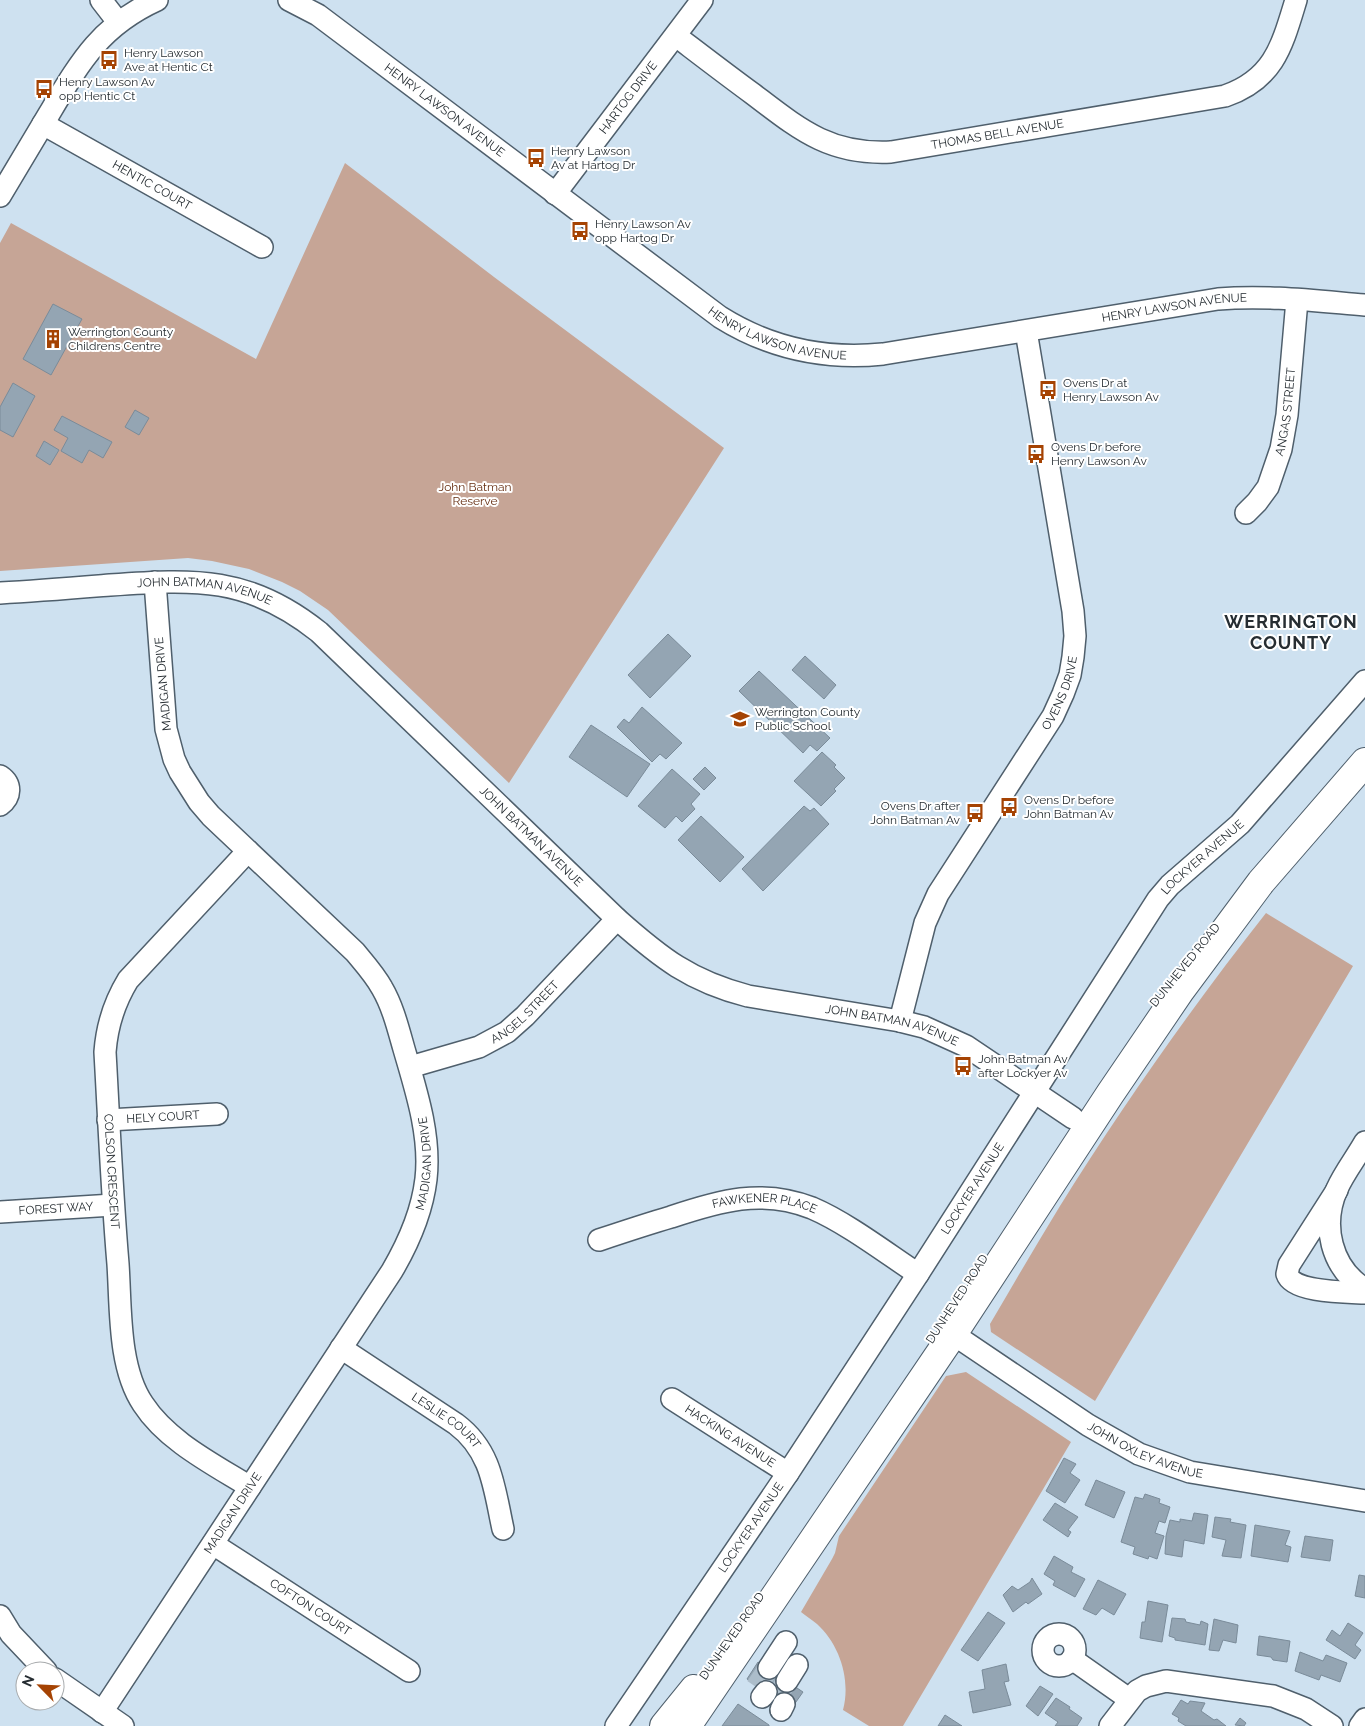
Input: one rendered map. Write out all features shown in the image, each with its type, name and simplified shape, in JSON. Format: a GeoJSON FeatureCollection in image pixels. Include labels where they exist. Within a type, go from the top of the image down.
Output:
{"type":"FeatureCollection","features":[{"type":"Feature","properties":{"kind":"main road","name":"DUNHEVED ROAD"},"geometry":{"type":"LineString","coordinates":[[687,1726],[952,1334],[1180,991],[1261,882],[1365,762]]}},
{"type":"Feature","properties":{"kind":"main road","name":"DUNHEVED ROAD"},"geometry":{"type":"LineString","coordinates":[[664,1726],[710,1670],[736,1634],[953,1306],[1073,1118],[1148,1011],[1237,902],[1261,882]]}},
{"type":"Feature","properties":{"kind":"main road"},"geometry":{"type":"LineString","coordinates":[[1069,1156],[1073,1118],[1110,1094]]}},
{"type":"Feature","properties":{"kind":"main road"},"geometry":{"type":"LineString","coordinates":[[926,1346],[952,1334],[953,1306]]}},
{"type":"Feature","properties":{"kind":"street"},"geometry":{"type":"LineString","coordinates":[[101,0],[118,22]]}},
{"type":"Feature","properties":{"kind":"street"},"geometry":{"type":"LineString","coordinates":[[0,196],[84,57],[101,37],[118,22],[157,0]]}},
{"type":"Feature","properties":{"kind":"street","name":"HENRY LAWSON AVENUE"},"geometry":{"type":"LineString","coordinates":[[289,0],[318,15],[720,317],[760,339],[787,348],[825,355],[860,356],[1218,299],[1262,297],[1365,305]]}},
{"type":"Feature","properties":{"kind":"street","name":"HARTOG DRIVE"},"geometry":{"type":"LineString","coordinates":[[555,194],[702,0]]}},
{"type":"Feature","properties":{"kind":"street","name":"THOMAS BELL AVENUE"},"geometry":{"type":"LineString","coordinates":[[676,36],[809,135],[827,143],[869,153],[1235,93],[1257,80],[1273,62],[1284,39],[1296,0]]}},
{"type":"Feature","properties":{"kind":"street","name":"HENTIC COURT"},"geometry":{"type":"LineString","coordinates":[[43,124],[262,247]]}},
{"type":"Feature","properties":{"kind":"street","name":"ANGAS STREET"},"geometry":{"type":"LineString","coordinates":[[1246,512],[1258,502],[1268,487],[1281,449],[1287,415],[1297,300]]}},
{"type":"Feature","properties":{"kind":"street","name":"OVENS DRIVE"},"geometry":{"type":"LineString","coordinates":[[900,1021],[924,923],[930,908],[1053,716],[1070,675],[1075,636],[1073,611],[1026,331]]}},
{"type":"Feature","properties":{"kind":"street","name":"JOHN BATMAN AVENUE"},"geometry":{"type":"LineString","coordinates":[[0,593],[155,582],[199,582],[233,588],[271,602],[300,618],[333,646],[618,919],[653,951],[675,966],[700,980],[748,996],[900,1021],[924,1027],[951,1038],[978,1054],[1073,1118]]}},
{"type":"Feature","properties":{"kind":"street","name":"MADIGAN DRIVE"},"geometry":{"type":"LineString","coordinates":[[102,1712],[405,1249],[415,1228],[426,1178],[423,1124],[410,1068],[393,1010],[376,976],[355,952],[211,816],[199,802],[174,759],[163,708],[155,582]]}},
{"type":"Feature","properties":{"kind":"street","name":"LOCKYER AVENUE"},"geometry":{"type":"LineString","coordinates":[[616,1726],[788,1473],[1035,1093],[1158,899],[1247,816],[1365,681]]}},
{"type":"Feature","properties":{"kind":"street"},"geometry":{"type":"LineString","coordinates":[[0,776],[5,780],[9,790],[6,800],[0,805]]}},
{"type":"Feature","properties":{"kind":"street","name":"COLSON CRESCENT"},"geometry":{"type":"LineString","coordinates":[[248,851],[128,980],[118,996],[107,1031],[105,1052],[113,1205],[127,1368],[135,1391],[151,1416],[174,1438],[250,1487]]}},
{"type":"Feature","properties":{"kind":"street","name":"ANGEL STREET"},"geometry":{"type":"LineString","coordinates":[[410,1068],[479,1047],[507,1032],[525,1016],[618,919]]}},
{"type":"Feature","properties":{"kind":"street","name":"HELY COURT"},"geometry":{"type":"LineString","coordinates":[[108,1120],[217,1114]]}},
{"type":"Feature","properties":{"kind":"street"},"geometry":{"type":"LineString","coordinates":[[1365,1142],[1289,1265],[1287,1274],[1291,1281],[1300,1286],[1336,1292],[1365,1293]]}},
{"type":"Feature","properties":{"kind":"street"},"geometry":{"type":"LineString","coordinates":[[1337,1190],[1330,1220],[1329,1233],[1331,1243],[1347,1273],[1365,1289]]}},
{"type":"Feature","properties":{"kind":"street","name":"FAWKENER PLACE"},"geometry":{"type":"LineString","coordinates":[[599,1240],[711,1204],[741,1198],[772,1198],[797,1203],[824,1214],[918,1274]]}},
{"type":"Feature","properties":{"kind":"street","name":"FOREST WAY"},"geometry":{"type":"LineString","coordinates":[[0,1212],[113,1205]]}},
{"type":"Feature","properties":{"kind":"street","name":"JOHN OXLEY AVENUE"},"geometry":{"type":"LineString","coordinates":[[952,1334],[1088,1425],[1139,1454],[1190,1472],[1365,1501]]}},
{"type":"Feature","properties":{"kind":"street","name":"LESLIE COURT"},"geometry":{"type":"LineString","coordinates":[[340,1348],[456,1424],[472,1437],[489,1465],[503,1529]]}},
{"type":"Feature","properties":{"kind":"street","name":"HACKING AVENUE"},"geometry":{"type":"LineString","coordinates":[[672,1399],[788,1473]]}},
{"type":"Feature","properties":{"kind":"street","name":"COFTON COURT"},"geometry":{"type":"LineString","coordinates":[[213,1544],[409,1671]]}},
{"type":"Feature","properties":{"kind":"street"},"geometry":{"type":"LineString","coordinates":[[0,1616],[6,1637],[34,1661]]}},
{"type":"Feature","properties":{"kind":"street"},"geometry":{"type":"LineString","coordinates":[[1072,1659],[1129,1699]]}},
{"type":"Feature","properties":{"kind":"street"},"geometry":{"type":"LineString","coordinates":[[1110,1726],[1137,1691],[1155,1682],[1174,1681],[1279,1698],[1306,1709],[1332,1726]]}},
{"type":"Feature","properties":{"kind":"street"},"geometry":{"type":"LineString","coordinates":[[65,1686],[123,1726]]}},
{"type":"Feature","properties":{"kind":"street"},"geometry":{"type":"LineString","coordinates":[[1360,1726],[1365,1719]]}},
{"type":"Feature","properties":{"kind":"green space","name":"John Batman Reserve"},"geometry":{"type":"Polygon","coordinates":[[[345,163],[494,277],[724,448],[509,783],[328,610],[300,591],[282,582],[249,569],[188,558],[0,571],[0,243],[11,223],[256,359],[345,163]]]}},
{"type":"Feature","properties":{"kind":"green space"},"geometry":{"type":"Polygon","coordinates":[[[1266,913],[1353,966],[1095,1401],[991,1332],[990,1324],[1060,1206],[1108,1131],[1211,984],[1266,913]]]}},
{"type":"Feature","properties":{"kind":"green space"},"geometry":{"type":"Polygon","coordinates":[[[966,1372],[1071,1442],[903,1726],[869,1726],[843,1710],[846,1687],[842,1664],[825,1632],[801,1612],[835,1553],[839,1536],[946,1376],[966,1372]]]}},
{"type":"Feature","properties":{"kind":"building","name":"Werrington County Childrens Centre"},"geometry":{"type":"Polygon","coordinates":[[[53,304],[82,319],[51,375],[23,359],[53,304]]]}},
{"type":"Feature","properties":{"kind":"building"},"geometry":{"type":"Polygon","coordinates":[[[13,383],[35,396],[13,437],[0,430],[0,407],[13,383]]]}},
{"type":"Feature","properties":{"kind":"building"},"geometry":{"type":"Polygon","coordinates":[[[135,410],[149,418],[139,435],[125,427],[135,410]]]}},
{"type":"Feature","properties":{"kind":"building"},"geometry":{"type":"Polygon","coordinates":[[[62,416],[112,442],[103,458],[89,450],[82,463],[61,451],[68,438],[54,430],[62,416]]]}},
{"type":"Feature","properties":{"kind":"building"},"geometry":{"type":"Polygon","coordinates":[[[44,441],[59,450],[50,465],[36,456],[44,441]]]}},
{"type":"Feature","properties":{"kind":"building"},"geometry":{"type":"Polygon","coordinates":[[[668,634],[691,656],[650,698],[628,675],[668,634]]]}},
{"type":"Feature","properties":{"kind":"building"},"geometry":{"type":"Polygon","coordinates":[[[805,656],[836,685],[824,699],[792,670],[805,656]]]}},
{"type":"Feature","properties":{"kind":"building"},"geometry":{"type":"Polygon","coordinates":[[[759,671],[830,738],[817,751],[810,745],[803,753],[739,691],[759,671]]]}},
{"type":"Feature","properties":{"kind":"building"},"geometry":{"type":"Polygon","coordinates":[[[642,707],[682,743],[666,759],[660,754],[652,762],[617,727],[624,719],[629,723],[642,707]]]}},
{"type":"Feature","properties":{"kind":"building"},"geometry":{"type":"Polygon","coordinates":[[[591,725],[650,764],[627,797],[569,757],[591,725]]]}},
{"type":"Feature","properties":{"kind":"building"},"geometry":{"type":"Polygon","coordinates":[[[822,752],[836,765],[834,767],[845,778],[834,789],[836,791],[821,806],[794,781],[822,752]]]}},
{"type":"Feature","properties":{"kind":"building"},"geometry":{"type":"Polygon","coordinates":[[[705,767],[716,778],[704,790],[693,779],[705,767]]]}},
{"type":"Feature","properties":{"kind":"building"},"geometry":{"type":"Polygon","coordinates":[[[672,769],[700,794],[691,804],[695,809],[682,822],[676,816],[665,828],[638,806],[672,769]]]}},
{"type":"Feature","properties":{"kind":"building"},"geometry":{"type":"Polygon","coordinates":[[[804,806],[810,811],[814,808],[829,824],[763,891],[742,869],[804,806]]]}},
{"type":"Feature","properties":{"kind":"building"},"geometry":{"type":"Polygon","coordinates":[[[701,816],[744,857],[720,882],[678,840],[701,816]]]}},
{"type":"Feature","properties":{"kind":"building"},"geometry":{"type":"Polygon","coordinates":[[[1064,1458],[1076,1464],[1070,1473],[1080,1480],[1065,1503],[1046,1491],[1064,1458]]]}},
{"type":"Feature","properties":{"kind":"building"},"geometry":{"type":"Polygon","coordinates":[[[1096,1480],[1125,1492],[1114,1518],[1085,1505],[1096,1480]]]}},
{"type":"Feature","properties":{"kind":"building"},"geometry":{"type":"Polygon","coordinates":[[[1145,1494],[1160,1499],[1159,1503],[1170,1507],[1165,1523],[1159,1521],[1155,1533],[1164,1536],[1157,1559],[1149,1556],[1148,1559],[1133,1554],[1135,1547],[1121,1542],[1135,1497],[1143,1499],[1145,1494]]]}},
{"type":"Feature","properties":{"kind":"building"},"geometry":{"type":"Polygon","coordinates":[[[1055,1503],[1078,1517],[1068,1530],[1071,1532],[1068,1537],[1043,1520],[1055,1503]]]}},
{"type":"Feature","properties":{"kind":"building"},"geometry":{"type":"Polygon","coordinates":[[[1194,1513],[1208,1515],[1204,1544],[1184,1540],[1182,1557],[1165,1554],[1166,1536],[1170,1520],[1180,1522],[1180,1519],[1192,1521],[1194,1513]]]}},
{"type":"Feature","properties":{"kind":"building"},"geometry":{"type":"Polygon","coordinates":[[[1215,1517],[1231,1519],[1230,1522],[1246,1525],[1241,1558],[1222,1556],[1226,1540],[1212,1537],[1215,1517]]]}},
{"type":"Feature","properties":{"kind":"building"},"geometry":{"type":"Polygon","coordinates":[[[1255,1525],[1290,1531],[1285,1545],[1291,1547],[1288,1562],[1251,1556],[1255,1525]]]}},
{"type":"Feature","properties":{"kind":"building"},"geometry":{"type":"Polygon","coordinates":[[[1305,1536],[1333,1540],[1330,1561],[1301,1557],[1305,1536]]]}},
{"type":"Feature","properties":{"kind":"building"},"geometry":{"type":"Polygon","coordinates":[[[1054,1556],[1073,1567],[1071,1572],[1085,1579],[1075,1597],[1053,1585],[1055,1581],[1044,1574],[1054,1556]]]}},
{"type":"Feature","properties":{"kind":"building"},"geometry":{"type":"Polygon","coordinates":[[[1359,1575],[1365,1576],[1365,1598],[1355,1596],[1359,1575]]]}},
{"type":"Feature","properties":{"kind":"building"},"geometry":{"type":"Polygon","coordinates":[[[1032,1578],[1042,1594],[1028,1604],[1026,1602],[1013,1612],[1003,1595],[1012,1586],[1018,1590],[1030,1582],[1032,1578]]]}},
{"type":"Feature","properties":{"kind":"building"},"geometry":{"type":"Polygon","coordinates":[[[1098,1580],[1126,1594],[1114,1615],[1102,1608],[1096,1615],[1083,1609],[1098,1580]]]}},
{"type":"Feature","properties":{"kind":"building"},"geometry":{"type":"Polygon","coordinates":[[[1148,1601],[1168,1605],[1162,1642],[1140,1638],[1142,1622],[1145,1622],[1148,1601]]]}},
{"type":"Feature","properties":{"kind":"building"},"geometry":{"type":"Polygon","coordinates":[[[988,1612],[1005,1623],[978,1661],[961,1650],[988,1612]]]}},
{"type":"Feature","properties":{"kind":"building"},"geometry":{"type":"Polygon","coordinates":[[[1172,1618],[1185,1619],[1186,1622],[1200,1625],[1201,1621],[1208,1624],[1205,1645],[1175,1640],[1175,1638],[1169,1636],[1172,1618]]]}},
{"type":"Feature","properties":{"kind":"building"},"geometry":{"type":"Polygon","coordinates":[[[1214,1619],[1238,1625],[1236,1643],[1223,1640],[1219,1651],[1209,1650],[1214,1619]]]}},
{"type":"Feature","properties":{"kind":"building"},"geometry":{"type":"Polygon","coordinates":[[[1348,1623],[1363,1633],[1355,1645],[1361,1650],[1355,1659],[1326,1640],[1332,1630],[1340,1636],[1348,1623]]]}},
{"type":"Feature","properties":{"kind":"building"},"geometry":{"type":"Polygon","coordinates":[[[1259,1636],[1290,1641],[1287,1662],[1257,1655],[1259,1636]]]}},
{"type":"Feature","properties":{"kind":"building"},"geometry":{"type":"Polygon","coordinates":[[[1300,1652],[1323,1661],[1326,1655],[1347,1663],[1340,1682],[1321,1675],[1319,1680],[1295,1671],[1300,1652]]]}},
{"type":"Feature","properties":{"kind":"building"},"geometry":{"type":"Polygon","coordinates":[[[758,1662],[803,1692],[791,1709],[747,1679],[758,1662]]]}},
{"type":"Feature","properties":{"kind":"building"},"geometry":{"type":"Polygon","coordinates":[[[1006,1664],[1009,1681],[1004,1682],[1011,1705],[973,1713],[969,1692],[985,1689],[982,1670],[1006,1664]]]}},
{"type":"Feature","properties":{"kind":"building"},"geometry":{"type":"Polygon","coordinates":[[[1040,1686],[1053,1694],[1038,1716],[1026,1706],[1040,1686]]]}},
{"type":"Feature","properties":{"kind":"building"},"geometry":{"type":"Polygon","coordinates":[[[1056,1698],[1082,1718],[1077,1726],[1055,1726],[1058,1722],[1045,1713],[1056,1698]]]}},
{"type":"Feature","properties":{"kind":"building"},"geometry":{"type":"Polygon","coordinates":[[[1181,1700],[1188,1704],[1190,1701],[1205,1703],[1201,1711],[1226,1726],[1186,1726],[1178,1721],[1179,1718],[1172,1714],[1181,1700]]]}},
{"type":"Feature","properties":{"kind":"building"},"geometry":{"type":"Polygon","coordinates":[[[738,1704],[769,1725],[769,1726],[722,1726],[738,1704]]]}},
{"type":"Feature","properties":{"kind":"building"},"geometry":{"type":"Polygon","coordinates":[[[945,1715],[962,1726],[938,1726],[945,1715]]]}},
{"type":"Feature","properties":{"kind":"building"},"geometry":{"type":"Polygon","coordinates":[[[1240,1718],[1246,1723],[1244,1726],[1235,1725],[1240,1718]]]}},
{"type":"Feature","properties":{"kind":"tunnel"},"geometry":{"type":"LineString","coordinates":[[756,1687],[769,1668]]}},
{"type":"Feature","properties":{"kind":"tunnel"},"geometry":{"type":"LineString","coordinates":[[775,1698],[787,1681]]}},
{"type":"Feature","properties":{"kind":"place","name":"Henry Lawson Ave at Hentic Ct"},"geometry":{"type":"Point","coordinates":[109,60]}},
{"type":"Feature","properties":{"kind":"place","name":"Henry Lawson Av opp Hentic Ct"},"geometry":{"type":"Point","coordinates":[44,89]}},
{"type":"Feature","properties":{"kind":"place","name":"Henry Lawson Av at Hartog Dr"},"geometry":{"type":"Point","coordinates":[536,158]}},
{"type":"Feature","properties":{"kind":"place","name":"Henry Lawson Av opp Hartog Dr"},"geometry":{"type":"Point","coordinates":[580,231]}},
{"type":"Feature","properties":{"kind":"place","name":"Werrington County Childrens Centre"},"geometry":{"type":"Point","coordinates":[53,339]}},
{"type":"Feature","properties":{"kind":"place","name":"Ovens Dr at Henry Lawson Av"},"geometry":{"type":"Point","coordinates":[1048,390]}},
{"type":"Feature","properties":{"kind":"place","name":"Ovens Dr before Henry Lawson Av"},"geometry":{"type":"Point","coordinates":[1036,454]}},
{"type":"Feature","properties":{"kind":"place","name":"Werrington County Public School"},"geometry":{"type":"Point","coordinates":[740,719]}},
{"type":"Feature","properties":{"kind":"place","name":"Ovens Dr before John Batman Av"},"geometry":{"type":"Point","coordinates":[1009,807]}},
{"type":"Feature","properties":{"kind":"place","name":"Ovens Dr after John Batman Av"},"geometry":{"type":"Point","coordinates":[975,813]}},
{"type":"Feature","properties":{"kind":"place","name":"John Batman Av after Lockyer Av"},"geometry":{"type":"Point","coordinates":[963,1066]}},
{"type":"Feature","properties":{"kind":"district","name":"WERRINGTON COUNTY"},"geometry":{"type":"Point","coordinates":[1291,632]}}]}
